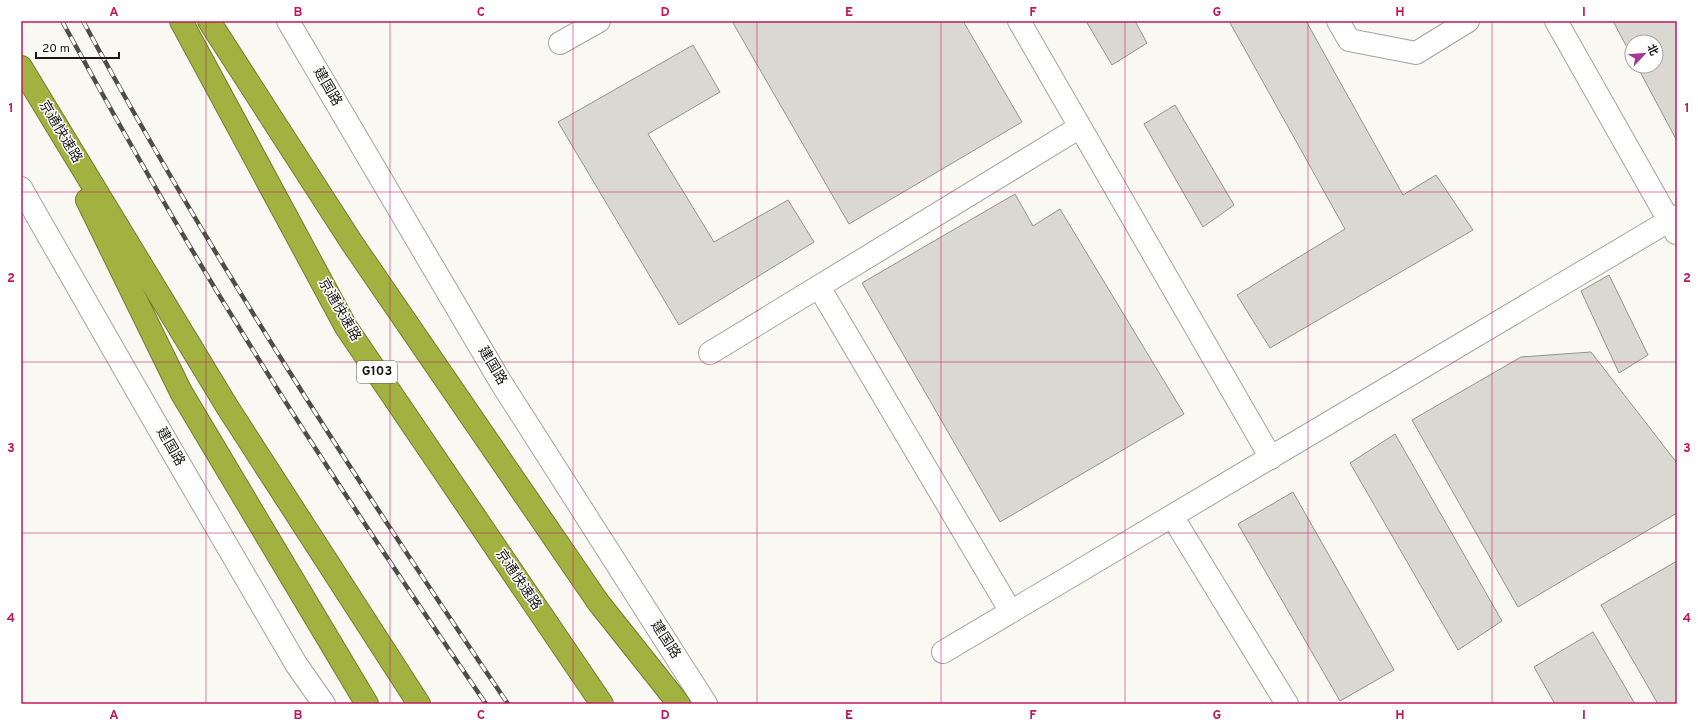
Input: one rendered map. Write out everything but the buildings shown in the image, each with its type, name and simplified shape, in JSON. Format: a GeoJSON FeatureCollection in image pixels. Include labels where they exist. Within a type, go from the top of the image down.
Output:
{"type":"FeatureCollection","features":[{"type":"Feature","properties":{"kind":"highway","name":"京通快速路"},"geometry":{"type":"LineString","coordinates":[[181,21],[346,327],[602,704]]}},
{"type":"Feature","properties":{"kind":"highway"},"geometry":{"type":"LineString","coordinates":[[209,21],[352,243],[598,602],[679,704]]}},
{"type":"Feature","properties":{"kind":"highway","name":"京通快速路"},"geometry":{"type":"LineString","coordinates":[[22,68],[228,408],[419,704]]}},
{"type":"Feature","properties":{"kind":"highway"},"geometry":{"type":"LineString","coordinates":[[22,68],[181,392],[367,704]]}},
{"type":"Feature","properties":{"kind":"street","name":"建国路"},"geometry":{"type":"LineString","coordinates":[[288,21],[500,381],[706,704]]}},
{"type":"Feature","properties":{"kind":"street"},"geometry":{"type":"LineString","coordinates":[[560,43],[599,21]]}},
{"type":"Feature","properties":{"kind":"street"},"geometry":{"type":"LineString","coordinates":[[1019,21],[1271,458]]}},
{"type":"Feature","properties":{"kind":"street"},"geometry":{"type":"LineString","coordinates":[[1338,21],[1349,40],[1416,53],[1468,21]]}},
{"type":"Feature","properties":{"kind":"street"},"geometry":{"type":"LineString","coordinates":[[943,652],[1271,458],[1674,224],[1556,21]]}},
{"type":"Feature","properties":{"kind":"street"},"geometry":{"type":"LineString","coordinates":[[710,353],[1080,127]]}},
{"type":"Feature","properties":{"kind":"street","name":"建国路"},"geometry":{"type":"LineString","coordinates":[[21,188],[296,664],[324,704]]}},
{"type":"Feature","properties":{"kind":"street"},"geometry":{"type":"LineString","coordinates":[[819,287],[1011,612]]}},
{"type":"Feature","properties":{"kind":"street"},"geometry":{"type":"LineString","coordinates":[[1172,516],[1287,704]]}},
{"type":"Feature","properties":{"kind":"railway"},"geometry":{"type":"LineString","coordinates":[[62,21],[149,176],[240,329],[361,518],[486,704]]}},
{"type":"Feature","properties":{"kind":"railway"},"geometry":{"type":"LineString","coordinates":[[83,21],[182,196],[287,368],[396,537],[508,704]]}}]}
